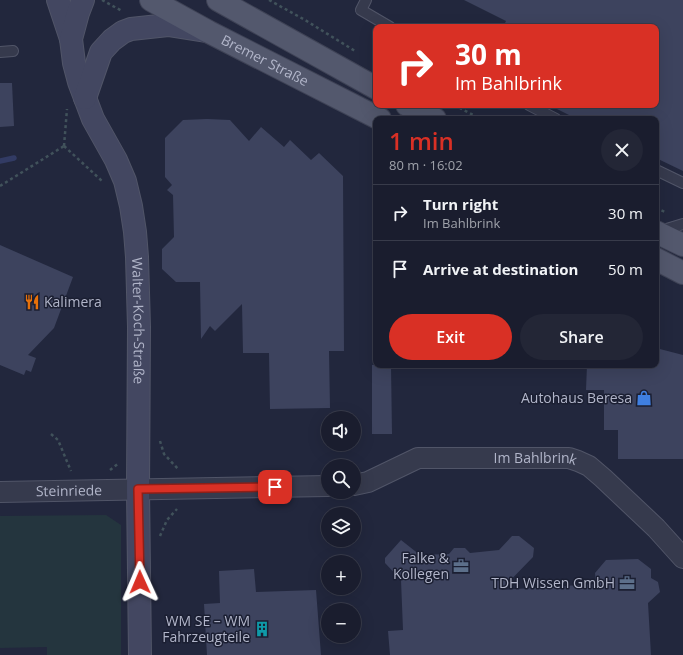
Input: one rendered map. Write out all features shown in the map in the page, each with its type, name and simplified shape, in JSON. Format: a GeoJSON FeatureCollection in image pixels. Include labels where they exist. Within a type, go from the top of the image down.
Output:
{"type":"FeatureCollection","features":[{"type":"Feature","properties":{"kind":"main road","name":"Bremer Straße"},"geometry":{"type":"LineString","coordinates":[[151,0],[209,32],[374,116]]}},
{"type":"Feature","properties":{"kind":"main road","name":"Bremer Straße"},"geometry":{"type":"LineString","coordinates":[[218,0],[373,86]]}},
{"type":"Feature","properties":{"kind":"main road"},"geometry":{"type":"LineString","coordinates":[[414,108],[429,116]]}},
{"type":"Feature","properties":{"kind":"main road"},"geometry":{"type":"LineString","coordinates":[[659,233],[683,245]]}},
{"type":"Feature","properties":{"kind":"main road"},"geometry":{"type":"LineString","coordinates":[[659,260],[683,272]]}},
{"type":"Feature","properties":{"kind":"street"},"geometry":{"type":"LineString","coordinates":[[58,0],[71,39]]}},
{"type":"Feature","properties":{"kind":"street","name":"Walter-Koch-Straße"},"geometry":{"type":"LineString","coordinates":[[83,0],[71,39],[74,63],[93,119],[116,160],[125,181],[135,232],[139,327],[138,489],[140,655]]}},
{"type":"Feature","properties":{"kind":"street"},"geometry":{"type":"LineString","coordinates":[[85,98],[101,52],[122,32],[131,29],[168,25],[209,32]]}},
{"type":"Feature","properties":{"kind":"street","name":"Im Bahlbrink"},"geometry":{"type":"LineString","coordinates":[[361,484],[368,482],[418,458],[569,458],[589,466],[603,478],[656,528],[683,558]]}},
{"type":"Feature","properties":{"kind":"street"},"geometry":{"type":"LineString","coordinates":[[138,489],[321,486]]}},
{"type":"Feature","properties":{"kind":"street","name":"Steinriede"},"geometry":{"type":"LineString","coordinates":[[0,492],[138,489]]}},
{"type":"Feature","properties":{"kind":"lane"},"geometry":{"type":"LineString","coordinates":[[366,0],[361,10],[385,24]]}},
{"type":"Feature","properties":{"kind":"lane"},"geometry":{"type":"LineString","coordinates":[[0,52],[13,52]]}},
{"type":"Feature","properties":{"kind":"lane"},"geometry":{"type":"LineString","coordinates":[[534,108],[550,116]]}},
{"type":"Feature","properties":{"kind":"lane"},"geometry":{"type":"LineString","coordinates":[[659,171],[683,183]]}},
{"type":"Feature","properties":{"kind":"lane"},"geometry":{"type":"LineString","coordinates":[[659,231],[683,224]]}},
{"type":"Feature","properties":{"kind":"path"},"geometry":{"type":"LineString","coordinates":[[102,0],[130,15],[131,29]]}},
{"type":"Feature","properties":{"kind":"path"},"geometry":{"type":"LineString","coordinates":[[269,0],[357,52]]}},
{"type":"Feature","properties":{"kind":"path"},"geometry":{"type":"LineString","coordinates":[[460,108],[475,116]]}},
{"type":"Feature","properties":{"kind":"path"},"geometry":{"type":"LineString","coordinates":[[0,186],[64,146]]}},
{"type":"Feature","properties":{"kind":"path"},"geometry":{"type":"LineString","coordinates":[[51,434],[58,440],[72,472]]}},
{"type":"Feature","properties":{"kind":"shaded area"},"geometry":{"type":"Polygon","coordinates":[[[106,515],[121,525],[121,655],[47,655],[47,647],[0,648],[0,516],[106,515]]]}},
{"type":"Feature","properties":{"kind":"building"},"geometry":{"type":"Polygon","coordinates":[[[464,0],[683,0],[683,171],[659,159],[659,116],[571,116],[555,108],[659,108],[659,24],[504,24],[506,21],[464,0]]]}},
{"type":"Feature","properties":{"kind":"building"},"geometry":{"type":"Polygon","coordinates":[[[0,83],[12,83],[14,126],[0,127],[0,83]]]}},
{"type":"Feature","properties":{"kind":"building"},"geometry":{"type":"Polygon","coordinates":[[[183,120],[230,120],[249,141],[261,127],[284,147],[290,140],[311,160],[319,153],[343,176],[344,351],[329,351],[330,408],[270,409],[269,353],[243,353],[242,304],[215,331],[210,326],[201,339],[200,282],[176,282],[162,269],[162,249],[174,237],[173,195],[167,190],[172,185],[165,177],[165,138],[183,120]]]}},
{"type":"Feature","properties":{"kind":"building","name":"Kalimera"},"geometry":{"type":"Polygon","coordinates":[[[0,245],[73,277],[54,328],[28,355],[36,358],[31,372],[26,370],[24,375],[0,365],[0,245]]]}},
{"type":"Feature","properties":{"kind":"building","name":"Autohaus Beresa"},"geometry":{"type":"Polygon","coordinates":[[[659,349],[683,355],[683,459],[618,459],[618,430],[604,430],[604,390],[586,390],[587,368],[659,368],[659,349]]]}},
{"type":"Feature","properties":{"kind":"building"},"geometry":{"type":"Polygon","coordinates":[[[373,365],[373,368],[391,368],[392,434],[372,434],[373,365]]]}},
{"type":"Feature","properties":{"kind":"building"},"geometry":{"type":"Polygon","coordinates":[[[512,536],[519,536],[534,548],[533,557],[501,590],[596,584],[595,573],[606,560],[638,559],[651,569],[651,578],[658,582],[660,592],[648,603],[651,655],[390,655],[388,631],[403,630],[401,580],[385,563],[385,558],[401,540],[420,555],[449,554],[454,548],[465,548],[470,553],[499,550],[512,536]]]}},
{"type":"Feature","properties":{"kind":"building","name":"WM SE – WM Fahrzeugteile"},"geometry":{"type":"Polygon","coordinates":[[[254,569],[256,592],[316,590],[321,655],[207,655],[204,604],[220,603],[219,571],[254,569]]]}},
{"type":"Feature","properties":{"kind":"waterway"},"geometry":{"type":"LineString","coordinates":[[0,161],[14,158]]}},
{"type":"Feature","properties":{"kind":"place","name":"Kalimera"},"geometry":{"type":"Point","coordinates":[32,302]}},
{"type":"Feature","properties":{"kind":"place","name":"Autohaus Beresa"},"geometry":{"type":"Point","coordinates":[644,398]}},
{"type":"Feature","properties":{"kind":"place","name":"Falke & Kollegen"},"geometry":{"type":"Point","coordinates":[461,566]}},
{"type":"Feature","properties":{"kind":"place","name":"TDH Wissen GmbH"},"geometry":{"type":"Point","coordinates":[627,583]}},
{"type":"Feature","properties":{"kind":"place","name":"WM SE – WM Fahrzeugteile"},"geometry":{"type":"Point","coordinates":[262,629]}},
{"type":"Feature","properties":{"kind":"route"},"geometry":{"type":"LineString","coordinates":[[140,582],[138,489],[275,487]]}}]}
